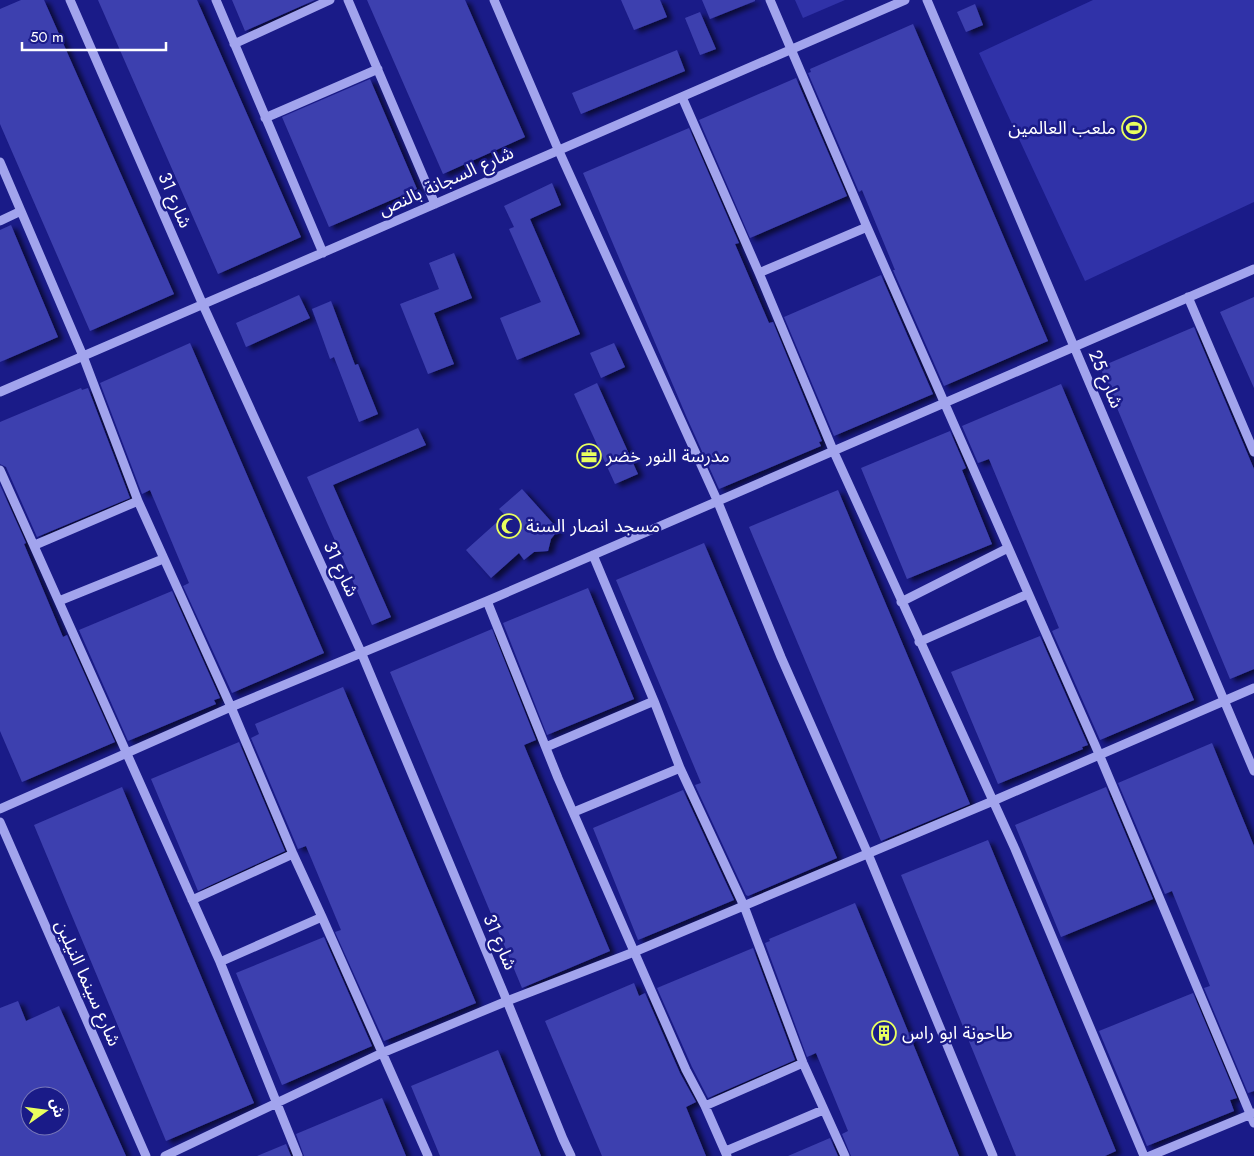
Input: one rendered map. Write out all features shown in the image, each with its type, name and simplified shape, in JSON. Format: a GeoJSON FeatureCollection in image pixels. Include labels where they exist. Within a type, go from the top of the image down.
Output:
{"type":"FeatureCollection","features":[{"type":"Feature","properties":{"kind":"street","name":"شارع 31"},"geometry":{"type":"LineString","coordinates":[[70,0],[202,305],[361,652],[507,1001],[562,1139],[571,1156]]}},
{"type":"Feature","properties":{"kind":"street"},"geometry":{"type":"LineString","coordinates":[[216,0],[322,253]]}},
{"type":"Feature","properties":{"kind":"street"},"geometry":{"type":"LineString","coordinates":[[234,44],[330,0]]}},
{"type":"Feature","properties":{"kind":"street"},"geometry":{"type":"LineString","coordinates":[[348,0],[435,204]]}},
{"type":"Feature","properties":{"kind":"street"},"geometry":{"type":"LineString","coordinates":[[494,0],[558,149],[717,500],[781,657],[868,854],[993,1156]]}},
{"type":"Feature","properties":{"kind":"street"},"geometry":{"type":"LineString","coordinates":[[770,0],[867,227],[1099,754],[1253,1117],[1150,1156]]}},
{"type":"Feature","properties":{"kind":"street","name":"شارع السجانة بالنص"},"geometry":{"type":"LineString","coordinates":[[0,392],[905,0]]}},
{"type":"Feature","properties":{"kind":"street","name":"شارع 25"},"geometry":{"type":"LineString","coordinates":[[927,0],[1254,771]]}},
{"type":"Feature","properties":{"kind":"street"},"geometry":{"type":"LineString","coordinates":[[265,118],[378,69]]}},
{"type":"Feature","properties":{"kind":"street"},"geometry":{"type":"LineString","coordinates":[[682,97],[760,272],[833,450],[993,801],[1144,1156]]}},
{"type":"Feature","properties":{"kind":"street"},"geometry":{"type":"LineString","coordinates":[[0,162],[83,356],[138,501],[231,707],[292,854],[428,1156]]}},
{"type":"Feature","properties":{"kind":"street"},"geometry":{"type":"LineString","coordinates":[[0,220],[21,211]]}},
{"type":"Feature","properties":{"kind":"street"},"geometry":{"type":"LineString","coordinates":[[760,272],[867,227]]}},
{"type":"Feature","properties":{"kind":"street"},"geometry":{"type":"LineString","coordinates":[[0,809],[126,752],[361,652],[487,601],[1254,269]]}},
{"type":"Feature","properties":{"kind":"street"},"geometry":{"type":"LineString","coordinates":[[1188,297],[1253,448]]}},
{"type":"Feature","properties":{"kind":"street"},"geometry":{"type":"LineString","coordinates":[[0,470],[60,600],[220,962],[298,1156]]}},
{"type":"Feature","properties":{"kind":"street"},"geometry":{"type":"LineString","coordinates":[[35,546],[138,501]]}},
{"type":"Feature","properties":{"kind":"street"},"geometry":{"type":"LineString","coordinates":[[902,602],[1008,548]]}},
{"type":"Feature","properties":{"kind":"street"},"geometry":{"type":"LineString","coordinates":[[593,555],[680,768],[744,906],[803,1063],[845,1156]]}},
{"type":"Feature","properties":{"kind":"street"},"geometry":{"type":"LineString","coordinates":[[60,600],[163,559]]}},
{"type":"Feature","properties":{"kind":"street"},"geometry":{"type":"LineString","coordinates":[[919,642],[1028,594]]}},
{"type":"Feature","properties":{"kind":"street"},"geometry":{"type":"LineString","coordinates":[[487,601],[558,778],[686,1070],[705,1106],[726,1154],[823,1110]]}},
{"type":"Feature","properties":{"kind":"street"},"geometry":{"type":"LineString","coordinates":[[165,1156],[382,1053],[744,906],[1254,688]]}},
{"type":"Feature","properties":{"kind":"street"},"geometry":{"type":"LineString","coordinates":[[546,747],[654,701]]}},
{"type":"Feature","properties":{"kind":"street"},"geometry":{"type":"LineString","coordinates":[[574,812],[680,768]]}},
{"type":"Feature","properties":{"kind":"street","name":"شارع سينما النيلين"},"geometry":{"type":"LineString","coordinates":[[0,822],[146,1156]]}},
{"type":"Feature","properties":{"kind":"street"},"geometry":{"type":"LineString","coordinates":[[192,900],[292,854]]}},
{"type":"Feature","properties":{"kind":"street"},"geometry":{"type":"LineString","coordinates":[[220,962],[322,917]]}},
{"type":"Feature","properties":{"kind":"street"},"geometry":{"type":"LineString","coordinates":[[705,1106],[803,1063]]}},
{"type":"Feature","properties":{"kind":"shaded area"},"geometry":{"type":"Polygon","coordinates":[[[795,0],[845,0],[803,18],[795,0]]]}},
{"type":"Feature","properties":{"kind":"shaded area","name":"ملعب العالمين"},"geometry":{"type":"Polygon","coordinates":[[[1093,0],[1254,0],[1254,202],[1085,281],[979,53],[1093,0]]]}},
{"type":"Feature","properties":{"kind":"building"},"geometry":{"type":"Polygon","coordinates":[[[21,0],[44,0],[174,294],[90,331],[0,124],[0,9],[21,0]]]}},
{"type":"Feature","properties":{"kind":"building"},"geometry":{"type":"Polygon","coordinates":[[[98,0],[197,0],[301,237],[218,274],[98,0]]]}},
{"type":"Feature","properties":{"kind":"building"},"geometry":{"type":"Polygon","coordinates":[[[232,0],[315,0],[245,31],[232,0]]]}},
{"type":"Feature","properties":{"kind":"building"},"geometry":{"type":"Polygon","coordinates":[[[367,0],[465,0],[525,137],[443,174],[367,0]]]}},
{"type":"Feature","properties":{"kind":"building"},"geometry":{"type":"Polygon","coordinates":[[[621,0],[660,0],[667,17],[634,30],[621,0]]]}},
{"type":"Feature","properties":{"kind":"building"},"geometry":{"type":"Polygon","coordinates":[[[702,0],[755,0],[755,1],[710,19],[702,0]]]}},
{"type":"Feature","properties":{"kind":"building"},"geometry":{"type":"Polygon","coordinates":[[[975,4],[983,25],[966,32],[957,12],[975,4]]]}},
{"type":"Feature","properties":{"kind":"building"},"geometry":{"type":"Polygon","coordinates":[[[700,12],[716,49],[700,55],[685,18],[700,12]]]}},
{"type":"Feature","properties":{"kind":"building"},"geometry":{"type":"Polygon","coordinates":[[[913,24],[1048,341],[944,386],[893,270],[895,270],[862,190],[859,192],[808,73],[811,72],[810,69],[913,24]]]}},
{"type":"Feature","properties":{"kind":"building"},"geometry":{"type":"Polygon","coordinates":[[[677,50],[685,71],[581,114],[572,93],[677,50]]]}},
{"type":"Feature","properties":{"kind":"building"},"geometry":{"type":"Polygon","coordinates":[[[796,78],[847,196],[750,238],[699,120],[796,78]]]}},
{"type":"Feature","properties":{"kind":"building"},"geometry":{"type":"Polygon","coordinates":[[[370,79],[417,189],[329,227],[282,117],[370,79]]]}},
{"type":"Feature","properties":{"kind":"building"},"geometry":{"type":"Polygon","coordinates":[[[689,128],[739,243],[735,244],[769,323],[773,322],[822,441],[819,442],[821,446],[719,489],[583,173],[689,128]]]}},
{"type":"Feature","properties":{"kind":"building"},"geometry":{"type":"Polygon","coordinates":[[[552,183],[561,205],[530,219],[580,334],[517,360],[500,318],[541,302],[509,229],[514,227],[504,206],[552,183]]]}},
{"type":"Feature","properties":{"kind":"building"},"geometry":{"type":"Polygon","coordinates":[[[11,225],[58,337],[0,362],[0,230],[11,225]]]}},
{"type":"Feature","properties":{"kind":"building"},"geometry":{"type":"Polygon","coordinates":[[[454,253],[472,298],[434,313],[454,364],[428,374],[400,304],[439,289],[429,263],[454,253]]]}},
{"type":"Feature","properties":{"kind":"building"},"geometry":{"type":"Polygon","coordinates":[[[881,275],[933,394],[834,436],[784,317],[881,275]]]}},
{"type":"Feature","properties":{"kind":"building"},"geometry":{"type":"Polygon","coordinates":[[[299,295],[310,318],[246,347],[236,323],[299,295]]]}},
{"type":"Feature","properties":{"kind":"building"},"geometry":{"type":"Polygon","coordinates":[[[1254,297],[1254,388],[1220,312],[1254,297]]]}},
{"type":"Feature","properties":{"kind":"building"},"geometry":{"type":"Polygon","coordinates":[[[331,301],[355,365],[358,364],[378,414],[359,422],[334,357],[330,359],[312,309],[331,301]]]}},
{"type":"Feature","properties":{"kind":"building"},"geometry":{"type":"Polygon","coordinates":[[[1194,327],[1254,469],[1254,669],[1230,679],[1100,367],[1194,327]]]}},
{"type":"Feature","properties":{"kind":"building"},"geometry":{"type":"Polygon","coordinates":[[[190,343],[324,653],[232,693],[183,586],[189,583],[150,490],[142,494],[100,383],[190,343]]]}},
{"type":"Feature","properties":{"kind":"building"},"geometry":{"type":"Polygon","coordinates":[[[614,343],[625,367],[601,378],[590,353],[614,343]]]}},
{"type":"Feature","properties":{"kind":"building"},"geometry":{"type":"Polygon","coordinates":[[[597,383],[638,474],[615,484],[574,394],[597,383]]]}},
{"type":"Feature","properties":{"kind":"building"},"geometry":{"type":"Polygon","coordinates":[[[1061,384],[1194,700],[1100,740],[1052,631],[1059,628],[989,459],[978,463],[962,426],[1061,384]]]}},
{"type":"Feature","properties":{"kind":"building"},"geometry":{"type":"Polygon","coordinates":[[[81,388],[82,390],[88,388],[130,498],[37,537],[6,467],[0,464],[0,422],[81,388]]]}},
{"type":"Feature","properties":{"kind":"building"},"geometry":{"type":"Polygon","coordinates":[[[418,428],[426,445],[333,485],[391,617],[372,625],[307,477],[418,428]]]}},
{"type":"Feature","properties":{"kind":"building"},"geometry":{"type":"Polygon","coordinates":[[[950,431],[966,468],[962,470],[992,544],[907,579],[861,468],[950,431]]]}},
{"type":"Feature","properties":{"kind":"building"},"geometry":{"type":"Polygon","coordinates":[[[0,485],[26,543],[24,544],[63,637],[67,635],[115,742],[22,782],[0,731],[0,485]]]}},
{"type":"Feature","properties":{"kind":"building"},"geometry":{"type":"Polygon","coordinates":[[[522,489],[557,528],[555,534],[551,539],[548,551],[534,552],[524,560],[519,553],[491,578],[466,550],[505,515],[499,509],[522,489]]]}},
{"type":"Feature","properties":{"kind":"building"},"geometry":{"type":"Polygon","coordinates":[[[838,490],[970,804],[881,841],[749,527],[838,490]]]}},
{"type":"Feature","properties":{"kind":"building"},"geometry":{"type":"Polygon","coordinates":[[[704,543],[837,858],[748,896],[695,785],[701,783],[616,580],[704,543]]]}},
{"type":"Feature","properties":{"kind":"building"},"geometry":{"type":"Polygon","coordinates":[[[588,588],[634,699],[547,735],[503,623],[588,588]]]}},
{"type":"Feature","properties":{"kind":"building"},"geometry":{"type":"Polygon","coordinates":[[[172,591],[220,698],[214,700],[216,704],[128,741],[79,630],[172,591]]]}},
{"type":"Feature","properties":{"kind":"building"},"geometry":{"type":"Polygon","coordinates":[[[492,629],[536,740],[524,745],[610,951],[522,988],[390,672],[492,629]]]}},
{"type":"Feature","properties":{"kind":"building"},"geometry":{"type":"Polygon","coordinates":[[[1040,636],[1088,745],[1082,747],[1083,749],[998,784],[951,672],[1040,636]]]}},
{"type":"Feature","properties":{"kind":"building"},"geometry":{"type":"Polygon","coordinates":[[[343,687],[476,1003],[384,1041],[335,932],[341,930],[306,846],[298,849],[251,738],[259,734],[255,724],[343,687]]]}},
{"type":"Feature","properties":{"kind":"building"},"geometry":{"type":"Polygon","coordinates":[[[239,742],[285,851],[198,891],[151,779],[239,742]]]}},
{"type":"Feature","properties":{"kind":"building"},"geometry":{"type":"Polygon","coordinates":[[[1212,743],[1254,846],[1254,1091],[1248,1093],[1204,988],[1210,986],[1172,891],[1165,894],[1118,783],[1212,743]]]}},
{"type":"Feature","properties":{"kind":"building"},"geometry":{"type":"Polygon","coordinates":[[[122,787],[254,1103],[166,1141],[34,825],[122,787]]]}},
{"type":"Feature","properties":{"kind":"building"},"geometry":{"type":"Polygon","coordinates":[[[1106,787],[1153,899],[1061,937],[1015,825],[1106,787]]]}},
{"type":"Feature","properties":{"kind":"building"},"geometry":{"type":"Polygon","coordinates":[[[683,790],[734,900],[638,940],[593,828],[683,790]]]}},
{"type":"Feature","properties":{"kind":"building"},"geometry":{"type":"Polygon","coordinates":[[[988,840],[1116,1151],[1105,1156],[1016,1156],[901,875],[988,840]]]}},
{"type":"Feature","properties":{"kind":"building"},"geometry":{"type":"Polygon","coordinates":[[[855,903],[959,1156],[851,1156],[842,1134],[848,1131],[816,1053],[807,1057],[765,943],[770,941],[769,939],[855,903]]]}},
{"type":"Feature","properties":{"kind":"building"},"geometry":{"type":"Polygon","coordinates":[[[324,937],[372,1046],[282,1085],[236,973],[324,937]]]}},
{"type":"Feature","properties":{"kind":"building"},"geometry":{"type":"Polygon","coordinates":[[[753,948],[795,1060],[708,1098],[657,988],[753,948]]]}},
{"type":"Feature","properties":{"kind":"building"},"geometry":{"type":"Polygon","coordinates":[[[634,983],[639,996],[645,993],[680,1073],[696,1102],[686,1107],[706,1156],[602,1156],[545,1021],[634,983]]]}},
{"type":"Feature","properties":{"kind":"building"},"geometry":{"type":"Polygon","coordinates":[[[1193,993],[1237,1098],[1230,1100],[1234,1111],[1147,1146],[1099,1031],[1193,993]]]}},
{"type":"Feature","properties":{"kind":"building"},"geometry":{"type":"Polygon","coordinates":[[[18,1001],[26,1021],[59,1006],[126,1156],[0,1156],[0,1008],[18,1001]]]}},
{"type":"Feature","properties":{"kind":"building"},"geometry":{"type":"Polygon","coordinates":[[[498,1050],[541,1156],[440,1156],[411,1086],[498,1050]]]}},
{"type":"Feature","properties":{"kind":"building"},"geometry":{"type":"Polygon","coordinates":[[[382,1098],[406,1156],[304,1156],[296,1134],[382,1098]]]}},
{"type":"Feature","properties":{"kind":"building"},"geometry":{"type":"Polygon","coordinates":[[[830,1138],[838,1156],[788,1156],[830,1138]]]}},
{"type":"Feature","properties":{"kind":"building"},"geometry":{"type":"Polygon","coordinates":[[[286,1144],[291,1156],[257,1156],[286,1144]]]}},
{"type":"Feature","properties":{"kind":"place","name":"ملعب العالمين"},"geometry":{"type":"Point","coordinates":[1134,128]}},
{"type":"Feature","properties":{"kind":"place","name":"مدرسة النور خضر"},"geometry":{"type":"Point","coordinates":[589,456]}},
{"type":"Feature","properties":{"kind":"place","name":"مسجد انصار السنة"},"geometry":{"type":"Point","coordinates":[509,526]}},
{"type":"Feature","properties":{"kind":"place","name":"طاحونة ابو راس"},"geometry":{"type":"Point","coordinates":[884,1033]}}]}
